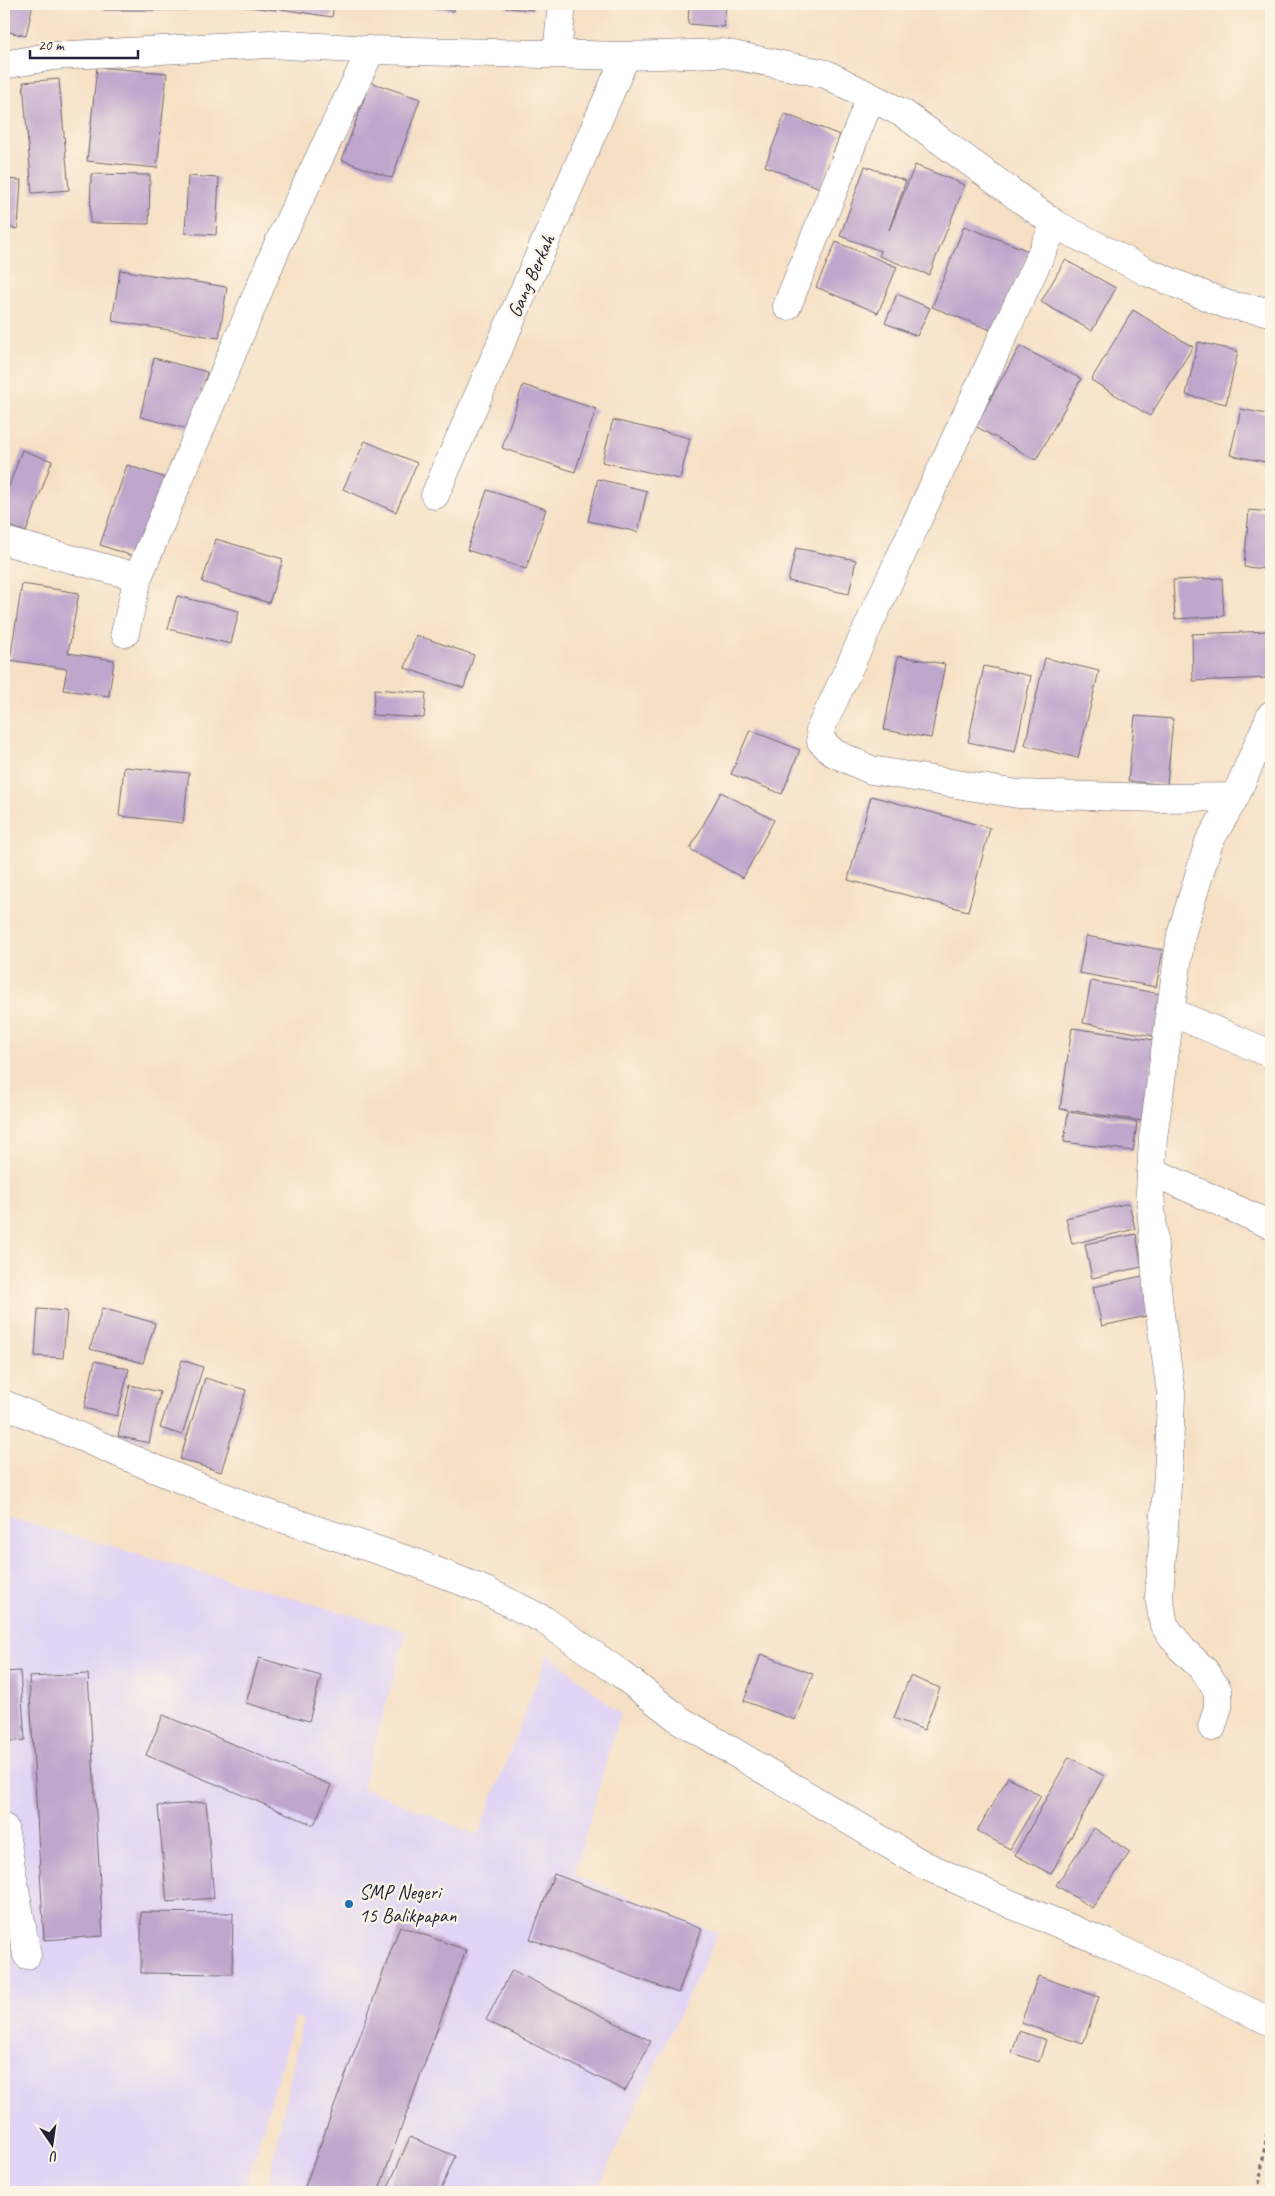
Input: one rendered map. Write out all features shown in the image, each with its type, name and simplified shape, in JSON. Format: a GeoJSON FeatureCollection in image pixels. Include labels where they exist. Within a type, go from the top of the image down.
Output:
{"type":"FeatureCollection","features":[{"type":"Feature","properties":{"kind":"street"},"geometry":{"type":"LineString","coordinates":[[557,54],[562,4]]}},
{"type":"Feature","properties":{"kind":"street"},"geometry":{"type":"LineString","coordinates":[[4,65],[53,56],[270,44],[371,50],[626,56],[723,53],[826,74],[904,114],[1056,224],[1147,272],[1228,305],[1271,312]]}},
{"type":"Feature","properties":{"kind":"street"},"geometry":{"type":"LineString","coordinates":[[125,633],[138,577],[279,242],[371,50]]}},
{"type":"Feature","properties":{"kind":"street","name":"Gang Berkah"},"geometry":{"type":"LineString","coordinates":[[435,495],[626,56]]}},
{"type":"Feature","properties":{"kind":"street"},"geometry":{"type":"LineString","coordinates":[[787,306],[871,96]]}},
{"type":"Feature","properties":{"kind":"street"},"geometry":{"type":"LineString","coordinates":[[1056,224],[820,730],[821,741],[834,753],[872,770],[1018,794],[1158,798],[1235,796]]}},
{"type":"Feature","properties":{"kind":"street"},"geometry":{"type":"LineString","coordinates":[[4,541],[138,577]]}},
{"type":"Feature","properties":{"kind":"street"},"geometry":{"type":"LineString","coordinates":[[1212,1727],[1218,1707],[1218,1691],[1205,1671],[1182,1648],[1164,1625],[1159,1597],[1169,1458],[1171,1393],[1158,1290],[1150,1192],[1151,1171],[1153,1138],[1169,1011],[1181,935],[1209,842],[1235,796],[1271,715]]}},
{"type":"Feature","properties":{"kind":"street"},"geometry":{"type":"LineString","coordinates":[[1169,1011],[1271,1054]]}},
{"type":"Feature","properties":{"kind":"street"},"geometry":{"type":"LineString","coordinates":[[1151,1171],[1271,1225]]}},
{"type":"Feature","properties":{"kind":"street"},"geometry":{"type":"LineString","coordinates":[[4,1404],[257,1510],[416,1563],[486,1591],[544,1620],[621,1674],[680,1720],[922,1864],[1015,1906],[1106,1943],[1271,2022]]}},
{"type":"Feature","properties":{"kind":"street"},"geometry":{"type":"LineString","coordinates":[[4,1828],[27,1955]]}},
{"type":"Feature","properties":{"kind":"path"},"geometry":{"type":"LineString","coordinates":[[1258,2192],[1271,2105]]}},
{"type":"Feature","properties":{"kind":"shaded area","name":"SMP Negeri 15 Balikpapan"},"geometry":{"type":"Polygon","coordinates":[[[4,1516],[407,1631],[362,1787],[478,1835],[548,1653],[620,1714],[574,1875],[718,1933],[596,2192],[266,2192],[303,2019],[295,2017],[244,2192],[4,2192],[4,1516]]]}},
{"type":"Feature","properties":{"kind":"building"},"geometry":{"type":"Polygon","coordinates":[[[4,4],[33,4],[26,36],[4,31],[4,4]]]}},
{"type":"Feature","properties":{"kind":"building"},"geometry":{"type":"Polygon","coordinates":[[[104,4],[187,4],[187,10],[104,10],[104,4]]]}},
{"type":"Feature","properties":{"kind":"building"},"geometry":{"type":"Polygon","coordinates":[[[239,4],[276,4],[276,10],[238,6],[239,4]]]}},
{"type":"Feature","properties":{"kind":"building"},"geometry":{"type":"Polygon","coordinates":[[[281,4],[334,4],[332,17],[280,9],[281,4]]]}},
{"type":"Feature","properties":{"kind":"building"},"geometry":{"type":"Polygon","coordinates":[[[408,4],[455,4],[454,11],[408,4]]]}},
{"type":"Feature","properties":{"kind":"building"},"geometry":{"type":"Polygon","coordinates":[[[506,4],[534,4],[533,10],[506,8],[506,4]]]}},
{"type":"Feature","properties":{"kind":"building"},"geometry":{"type":"Polygon","coordinates":[[[689,4],[726,4],[724,27],[688,24],[689,4]]]}},
{"type":"Feature","properties":{"kind":"building"},"geometry":{"type":"Polygon","coordinates":[[[97,67],[167,73],[157,168],[87,161],[97,67]]]}},
{"type":"Feature","properties":{"kind":"building"},"geometry":{"type":"Polygon","coordinates":[[[59,79],[69,190],[32,193],[23,82],[59,79]]]}},
{"type":"Feature","properties":{"kind":"building"},"geometry":{"type":"Polygon","coordinates":[[[370,82],[420,99],[392,178],[342,160],[370,82]]]}},
{"type":"Feature","properties":{"kind":"building"},"geometry":{"type":"Polygon","coordinates":[[[785,114],[840,135],[820,188],[765,166],[785,114]]]}},
{"type":"Feature","properties":{"kind":"building"},"geometry":{"type":"Polygon","coordinates":[[[915,165],[965,185],[929,275],[879,256],[881,251],[840,236],[865,166],[906,181],[889,230],[915,165]]]}},
{"type":"Feature","properties":{"kind":"building"},"geometry":{"type":"Polygon","coordinates":[[[91,174],[150,175],[149,224],[90,223],[91,174]]]}},
{"type":"Feature","properties":{"kind":"building"},"geometry":{"type":"Polygon","coordinates":[[[188,176],[219,178],[216,235],[185,233],[188,176]]]}},
{"type":"Feature","properties":{"kind":"building"},"geometry":{"type":"Polygon","coordinates":[[[4,179],[21,180],[18,229],[4,227],[4,179]]]}},
{"type":"Feature","properties":{"kind":"building"},"geometry":{"type":"Polygon","coordinates":[[[964,226],[1029,251],[996,332],[932,307],[964,226]]]}},
{"type":"Feature","properties":{"kind":"building"},"geometry":{"type":"Polygon","coordinates":[[[836,242],[897,267],[878,313],[816,287],[836,242]]]}},
{"type":"Feature","properties":{"kind":"building"},"geometry":{"type":"Polygon","coordinates":[[[1065,260],[1116,288],[1092,331],[1041,302],[1065,260]]]}},
{"type":"Feature","properties":{"kind":"building"},"geometry":{"type":"Polygon","coordinates":[[[120,270],[227,287],[219,338],[112,321],[120,270]]]}},
{"type":"Feature","properties":{"kind":"building"},"geometry":{"type":"Polygon","coordinates":[[[897,294],[930,308],[917,336],[885,323],[897,294]]]}},
{"type":"Feature","properties":{"kind":"building"},"geometry":{"type":"Polygon","coordinates":[[[1133,310],[1193,347],[1150,416],[1091,380],[1133,310]]]}},
{"type":"Feature","properties":{"kind":"building"},"geometry":{"type":"Polygon","coordinates":[[[1198,342],[1238,351],[1226,404],[1186,395],[1198,342]]]}},
{"type":"Feature","properties":{"kind":"building"},"geometry":{"type":"Polygon","coordinates":[[[1020,346],[1081,379],[1036,460],[975,426],[1020,346]]]}},
{"type":"Feature","properties":{"kind":"building"},"geometry":{"type":"Polygon","coordinates":[[[154,358],[207,372],[193,430],[140,417],[154,358]]]}},
{"type":"Feature","properties":{"kind":"building"},"geometry":{"type":"Polygon","coordinates":[[[523,385],[596,409],[575,472],[502,448],[523,385]]]}},
{"type":"Feature","properties":{"kind":"building"},"geometry":{"type":"Polygon","coordinates":[[[1241,409],[1271,415],[1271,463],[1230,455],[1241,409]]]}},
{"type":"Feature","properties":{"kind":"building"},"geometry":{"type":"Polygon","coordinates":[[[613,420],[690,438],[680,479],[602,462],[613,420]]]}},
{"type":"Feature","properties":{"kind":"building"},"geometry":{"type":"Polygon","coordinates":[[[365,441],[417,463],[396,512],[343,489],[365,441]]]}},
{"type":"Feature","properties":{"kind":"building"},"geometry":{"type":"Polygon","coordinates":[[[22,450],[52,461],[26,532],[4,524],[4,500],[22,450]]]}},
{"type":"Feature","properties":{"kind":"building"},"geometry":{"type":"Polygon","coordinates":[[[127,465],[166,478],[139,558],[100,545],[127,465]]]}},
{"type":"Feature","properties":{"kind":"building"},"geometry":{"type":"Polygon","coordinates":[[[598,479],[647,491],[638,532],[588,521],[598,479]]]}},
{"type":"Feature","properties":{"kind":"building"},"geometry":{"type":"Polygon","coordinates":[[[487,490],[546,509],[526,569],[467,550],[487,490]]]}},
{"type":"Feature","properties":{"kind":"building"},"geometry":{"type":"Polygon","coordinates":[[[1249,510],[1271,512],[1271,569],[1244,567],[1249,510]]]}},
{"type":"Feature","properties":{"kind":"building"},"geometry":{"type":"Polygon","coordinates":[[[216,539],[283,559],[269,603],[202,582],[216,539]]]}},
{"type":"Feature","properties":{"kind":"building"},"geometry":{"type":"Polygon","coordinates":[[[796,548],[856,560],[849,594],[788,581],[796,548]]]}},
{"type":"Feature","properties":{"kind":"building"},"geometry":{"type":"Polygon","coordinates":[[[1222,578],[1224,616],[1175,619],[1173,580],[1222,578]]]}},
{"type":"Feature","properties":{"kind":"building"},"geometry":{"type":"Polygon","coordinates":[[[22,584],[79,593],[68,653],[114,660],[109,696],[63,690],[67,669],[10,660],[22,584]]]}},
{"type":"Feature","properties":{"kind":"building"},"geometry":{"type":"Polygon","coordinates":[[[177,596],[239,611],[231,644],[168,629],[177,596]]]}},
{"type":"Feature","properties":{"kind":"building"},"geometry":{"type":"Polygon","coordinates":[[[1271,631],[1271,678],[1193,681],[1192,634],[1271,631]]]}},
{"type":"Feature","properties":{"kind":"building"},"geometry":{"type":"Polygon","coordinates":[[[416,635],[474,655],[464,688],[405,668],[416,635]]]}},
{"type":"Feature","properties":{"kind":"building"},"geometry":{"type":"Polygon","coordinates":[[[898,656],[945,664],[931,738],[884,730],[898,656]]]}},
{"type":"Feature","properties":{"kind":"building"},"geometry":{"type":"Polygon","coordinates":[[[1045,658],[1099,671],[1078,758],[1025,745],[1045,658]]]}},
{"type":"Feature","properties":{"kind":"building"},"geometry":{"type":"Polygon","coordinates":[[[984,666],[1031,676],[1015,752],[968,742],[984,666]]]}},
{"type":"Feature","properties":{"kind":"building"},"geometry":{"type":"Polygon","coordinates":[[[375,689],[426,693],[424,718],[372,715],[375,689]]]}},
{"type":"Feature","properties":{"kind":"building"},"geometry":{"type":"Polygon","coordinates":[[[1135,716],[1173,719],[1167,785],[1128,781],[1135,716]]]}},
{"type":"Feature","properties":{"kind":"building"},"geometry":{"type":"Polygon","coordinates":[[[750,730],[800,750],[782,794],[731,774],[750,730]]]}},
{"type":"Feature","properties":{"kind":"building"},"geometry":{"type":"Polygon","coordinates":[[[124,767],[189,773],[183,823],[119,816],[124,767]]]}},
{"type":"Feature","properties":{"kind":"building"},"geometry":{"type":"Polygon","coordinates":[[[721,792],[774,820],[743,878],[690,849],[721,792]]]}},
{"type":"Feature","properties":{"kind":"building"},"geometry":{"type":"Polygon","coordinates":[[[871,796],[990,828],[968,911],[848,880],[871,796]]]}},
{"type":"Feature","properties":{"kind":"building"},"geometry":{"type":"Polygon","coordinates":[[[1086,936],[1163,950],[1156,987],[1079,973],[1086,936]]]}},
{"type":"Feature","properties":{"kind":"building"},"geometry":{"type":"Polygon","coordinates":[[[1091,981],[1166,995],[1158,1037],[1083,1023],[1091,981]]]}},
{"type":"Feature","properties":{"kind":"building"},"geometry":{"type":"Polygon","coordinates":[[[1072,1028],[1155,1040],[1143,1121],[1060,1109],[1072,1028]]]}},
{"type":"Feature","properties":{"kind":"building"},"geometry":{"type":"Polygon","coordinates":[[[1068,1112],[1137,1122],[1133,1151],[1064,1142],[1068,1112]]]}},
{"type":"Feature","properties":{"kind":"building"},"geometry":{"type":"Polygon","coordinates":[[[1129,1203],[1135,1229],[1072,1244],[1066,1218],[1129,1203]]]}},
{"type":"Feature","properties":{"kind":"building"},"geometry":{"type":"Polygon","coordinates":[[[1136,1234],[1142,1267],[1092,1278],[1085,1244],[1136,1234]]]}},
{"type":"Feature","properties":{"kind":"building"},"geometry":{"type":"Polygon","coordinates":[[[1146,1275],[1155,1314],[1102,1326],[1093,1287],[1146,1275]]]}},
{"type":"Feature","properties":{"kind":"building"},"geometry":{"type":"Polygon","coordinates":[[[4,1306],[8,1306],[5,1324],[4,1324],[4,1306]]]}},
{"type":"Feature","properties":{"kind":"building"},"geometry":{"type":"Polygon","coordinates":[[[102,1308],[155,1323],[143,1363],[90,1349],[102,1308]]]}},
{"type":"Feature","properties":{"kind":"building"},"geometry":{"type":"Polygon","coordinates":[[[38,1309],[67,1311],[63,1358],[35,1356],[38,1309]]]}},
{"type":"Feature","properties":{"kind":"building"},"geometry":{"type":"Polygon","coordinates":[[[182,1360],[203,1367],[182,1435],[160,1428],[182,1360]]]}},
{"type":"Feature","properties":{"kind":"building"},"geometry":{"type":"Polygon","coordinates":[[[95,1361],[129,1369],[117,1416],[84,1408],[95,1361]]]}},
{"type":"Feature","properties":{"kind":"building"},"geometry":{"type":"Polygon","coordinates":[[[205,1378],[246,1390],[221,1472],[180,1459],[205,1378]]]}},
{"type":"Feature","properties":{"kind":"building"},"geometry":{"type":"Polygon","coordinates":[[[130,1385],[160,1392],[149,1443],[118,1436],[130,1385]]]}},
{"type":"Feature","properties":{"kind":"building"},"geometry":{"type":"Polygon","coordinates":[[[761,1654],[813,1674],[795,1720],[744,1701],[761,1654]]]}},
{"type":"Feature","properties":{"kind":"building"},"geometry":{"type":"Polygon","coordinates":[[[259,1658],[321,1676],[309,1721],[246,1703],[259,1658]]]}},
{"type":"Feature","properties":{"kind":"building"},"geometry":{"type":"Polygon","coordinates":[[[20,1671],[25,1740],[4,1742],[4,1672],[20,1671]]]}},
{"type":"Feature","properties":{"kind":"building"},"geometry":{"type":"Polygon","coordinates":[[[88,1674],[103,1936],[44,1940],[29,1677],[88,1674]]]}},
{"type":"Feature","properties":{"kind":"building"},"geometry":{"type":"Polygon","coordinates":[[[910,1676],[940,1688],[924,1730],[894,1718],[910,1676]]]}},
{"type":"Feature","properties":{"kind":"building"},"geometry":{"type":"Polygon","coordinates":[[[163,1715],[331,1785],[314,1825],[146,1755],[163,1715]]]}},
{"type":"Feature","properties":{"kind":"building"},"geometry":{"type":"Polygon","coordinates":[[[1069,1757],[1104,1776],[1051,1874],[1015,1855],[1069,1757]]]}},
{"type":"Feature","properties":{"kind":"building"},"geometry":{"type":"Polygon","coordinates":[[[1008,1777],[1041,1796],[1010,1849],[977,1831],[1008,1777]]]}},
{"type":"Feature","properties":{"kind":"building"},"geometry":{"type":"Polygon","coordinates":[[[206,1802],[214,1898],[167,1902],[158,1806],[206,1802]]]}},
{"type":"Feature","properties":{"kind":"building"},"geometry":{"type":"Polygon","coordinates":[[[1094,1828],[1130,1852],[1092,1908],[1056,1885],[1094,1828]]]}},
{"type":"Feature","properties":{"kind":"building"},"geometry":{"type":"Polygon","coordinates":[[[554,1874],[702,1929],[678,1993],[530,1939],[554,1874]]]}},
{"type":"Feature","properties":{"kind":"building"},"geometry":{"type":"Polygon","coordinates":[[[141,1912],[233,1913],[232,1974],[141,1973],[141,1912]]]}},
{"type":"Feature","properties":{"kind":"building"},"geometry":{"type":"Polygon","coordinates":[[[400,1926],[466,1950],[378,2192],[303,2192],[400,1926]]]}},
{"type":"Feature","properties":{"kind":"building"},"geometry":{"type":"Polygon","coordinates":[[[512,1970],[651,2041],[625,2091],[486,2020],[512,1970]]]}},
{"type":"Feature","properties":{"kind":"building"},"geometry":{"type":"Polygon","coordinates":[[[1038,1976],[1099,1997],[1083,2044],[1021,2023],[1038,1976]]]}},
{"type":"Feature","properties":{"kind":"building"},"geometry":{"type":"Polygon","coordinates":[[[1019,2031],[1046,2040],[1039,2062],[1012,2053],[1019,2031]]]}},
{"type":"Feature","properties":{"kind":"building"},"geometry":{"type":"Polygon","coordinates":[[[410,2137],[455,2156],[440,2192],[386,2192],[410,2137]]]}},
{"type":"Feature","properties":{"kind":"place","name":"SMP Negeri 15 Balikpapan"},"geometry":{"type":"Point","coordinates":[349,1904]}}]}
